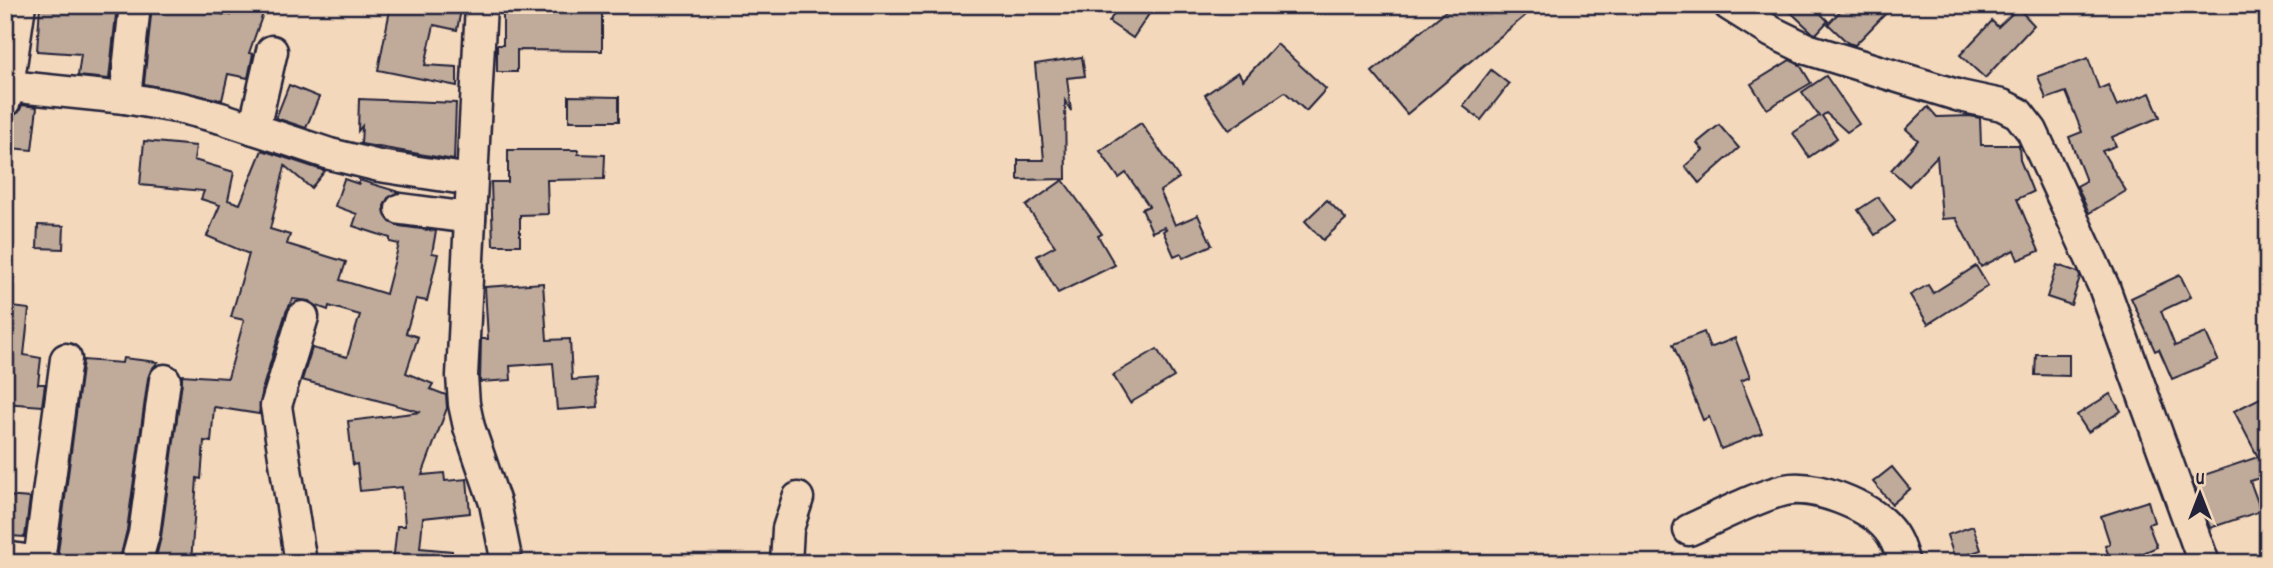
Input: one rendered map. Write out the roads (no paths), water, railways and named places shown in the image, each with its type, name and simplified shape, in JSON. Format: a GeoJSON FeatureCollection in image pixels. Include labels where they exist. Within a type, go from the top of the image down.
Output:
{"type":"FeatureCollection","features":[{"type":"Feature","properties":{"kind":"street"},"geometry":{"type":"LineString","coordinates":[[20,5],[6,93],[125,98],[182,108],[330,154],[379,166],[471,180]]}},
{"type":"Feature","properties":{"kind":"street"},"geometry":{"type":"LineString","coordinates":[[125,98],[135,5]]}},
{"type":"Feature","properties":{"kind":"street"},"geometry":{"type":"LineString","coordinates":[[481,5],[461,376],[469,427],[495,503],[507,563]]}},
{"type":"Feature","properties":{"kind":"street"},"geometry":{"type":"LineString","coordinates":[[1729,5],[1772,32],[1807,49],[1961,96],[2002,105],[2018,113],[2032,131],[2104,287],[2204,563]]}},
{"type":"Feature","properties":{"kind":"street"},"geometry":{"type":"LineString","coordinates":[[254,129],[272,51]]}},
{"type":"Feature","properties":{"kind":"street"},"geometry":{"type":"LineString","coordinates":[[401,209],[470,218]]}},
{"type":"Feature","properties":{"kind":"street"},"geometry":{"type":"LineString","coordinates":[[301,563],[276,406],[303,317]]}},
{"type":"Feature","properties":{"kind":"street"},"geometry":{"type":"LineString","coordinates":[[5,557],[42,562],[66,359]]}},
{"type":"Feature","properties":{"kind":"street"},"geometry":{"type":"LineString","coordinates":[[135,563],[144,534],[164,380]]}},
{"type":"Feature","properties":{"kind":"street"},"geometry":{"type":"LineString","coordinates":[[1689,530],[1774,493],[1806,489],[1854,505],[1879,520],[1897,541],[1904,563]]}},
{"type":"Feature","properties":{"kind":"street"},"geometry":{"type":"LineString","coordinates":[[786,563],[788,529],[798,498]]}}]}
